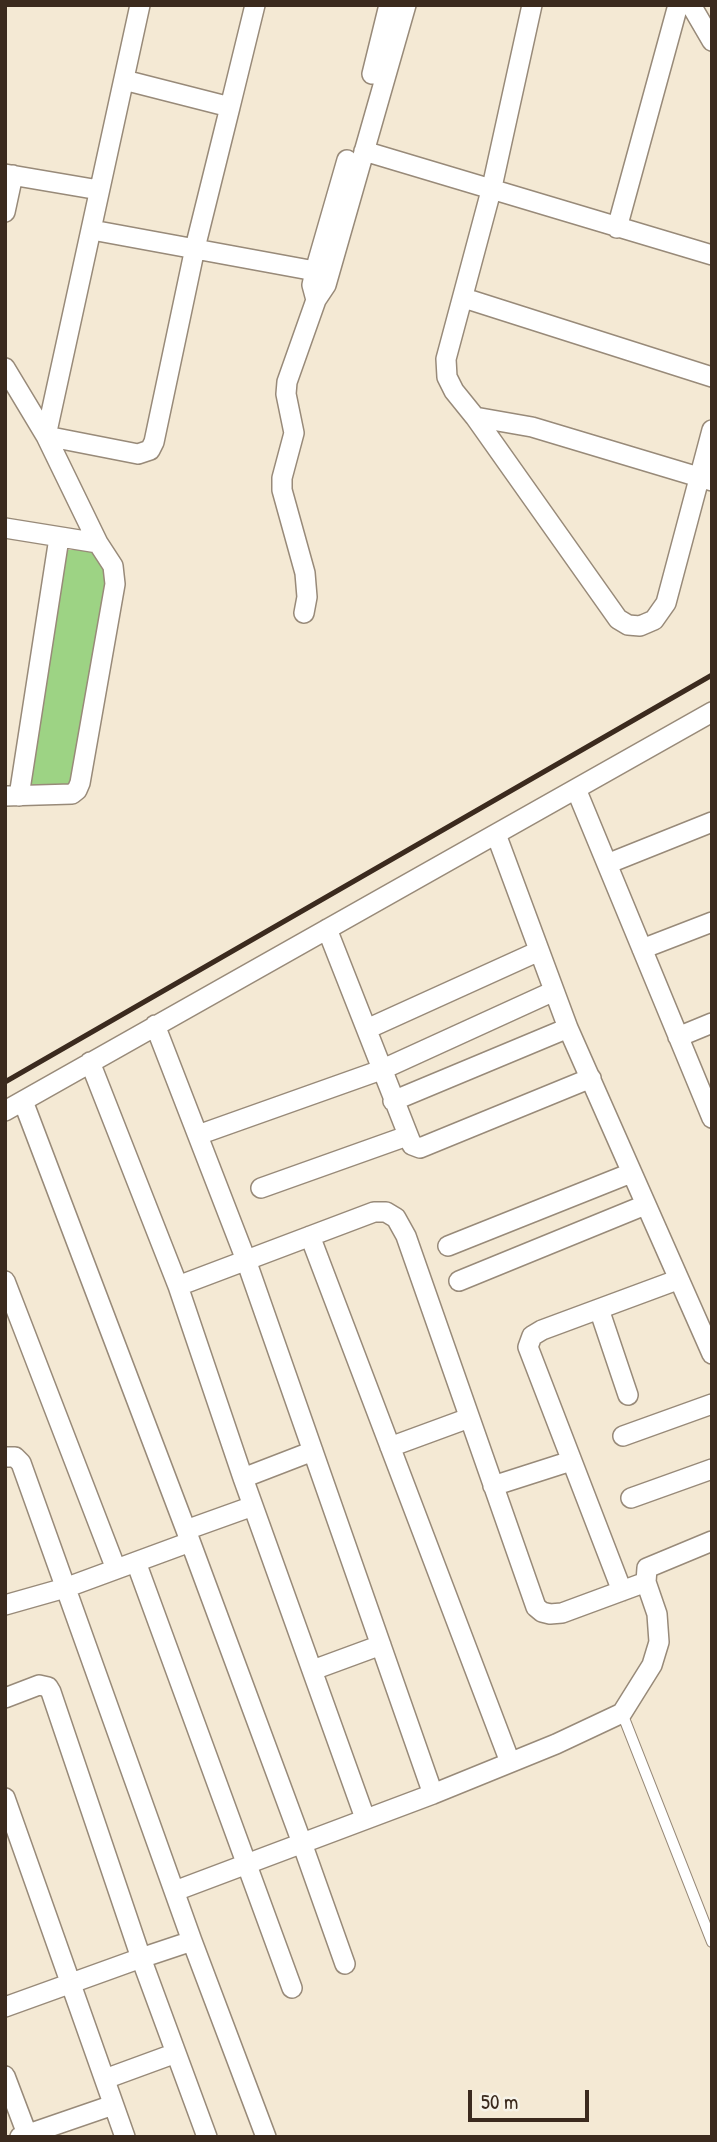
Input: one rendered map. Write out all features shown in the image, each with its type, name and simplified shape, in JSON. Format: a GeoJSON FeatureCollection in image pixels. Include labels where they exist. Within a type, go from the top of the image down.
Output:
{"type":"FeatureCollection","features":[{"type":"Feature","properties":{"kind":"street"},"geometry":{"type":"LineString","coordinates":[[46,436],[140,5]]}},
{"type":"Feature","properties":{"kind":"street"},"geometry":{"type":"LineString","coordinates":[[316,300],[312,285],[315,271],[378,55],[389,5]]}},
{"type":"Feature","properties":{"kind":"street"},"geometry":{"type":"LineString","coordinates":[[304,613],[307,597],[305,573],[284,504],[282,478],[294,433],[286,394],[287,382],[316,300],[327,285],[406,5]]}},
{"type":"Feature","properties":{"kind":"street"},"geometry":{"type":"LineString","coordinates":[[533,5],[492,187],[446,359],[447,377],[454,391],[618,619],[628,625],[640,626],[654,621],[666,603],[705,479],[712,430]]}},
{"type":"Feature","properties":{"kind":"street"},"geometry":{"type":"LineString","coordinates":[[617,228],[678,5]]}},
{"type":"Feature","properties":{"kind":"street"},"geometry":{"type":"LineString","coordinates":[[691,5],[712,41]]}},
{"type":"Feature","properties":{"kind":"street"},"geometry":{"type":"LineString","coordinates":[[46,436],[138,454],[150,450],[154,442],[195,248],[230,107],[250,6]]}},
{"type":"Feature","properties":{"kind":"street"},"geometry":{"type":"LineString","coordinates":[[124,80],[230,107]]}},
{"type":"Feature","properties":{"kind":"street"},"geometry":{"type":"LineString","coordinates":[[364,151],[492,187],[617,228],[712,255]]}},
{"type":"Feature","properties":{"kind":"street"},"geometry":{"type":"LineString","coordinates":[[5,212],[9,175],[99,190]]}},
{"type":"Feature","properties":{"kind":"street"},"geometry":{"type":"LineString","coordinates":[[92,230],[315,271]]}},
{"type":"Feature","properties":{"kind":"street"},"geometry":{"type":"LineString","coordinates":[[464,298],[712,377]]}},
{"type":"Feature","properties":{"kind":"street"},"geometry":{"type":"LineString","coordinates":[[5,368],[46,436],[98,543],[113,566],[115,584],[77,790],[72,794],[12,796],[59,538]]}},
{"type":"Feature","properties":{"kind":"street"},"geometry":{"type":"LineString","coordinates":[[475,417],[532,427],[705,479]]}},
{"type":"Feature","properties":{"kind":"street"},"geometry":{"type":"LineString","coordinates":[[5,528],[98,543]]}},
{"type":"Feature","properties":{"kind":"street"},"geometry":{"type":"LineString","coordinates":[[5,1111],[712,712]]}},
{"type":"Feature","properties":{"kind":"street"},"geometry":{"type":"LineString","coordinates":[[576,789],[712,1118]]}},
{"type":"Feature","properties":{"kind":"street"},"geometry":{"type":"LineString","coordinates":[[607,864],[712,822]]}},
{"type":"Feature","properties":{"kind":"street"},"geometry":{"type":"LineString","coordinates":[[496,834],[568,1028],[677,1280],[712,1354]]}},
{"type":"Feature","properties":{"kind":"street"},"geometry":{"type":"LineString","coordinates":[[642,949],[712,922]]}},
{"type":"Feature","properties":{"kind":"street"},"geometry":{"type":"LineString","coordinates":[[327,929],[412,1145],[420,1148],[591,1078]]}},
{"type":"Feature","properties":{"kind":"street"},"geometry":{"type":"LineString","coordinates":[[367,1029],[539,951]]}},
{"type":"Feature","properties":{"kind":"street"},"geometry":{"type":"LineString","coordinates":[[198,1135],[381,1070],[554,990]]}},
{"type":"Feature","properties":{"kind":"street"},"geometry":{"type":"LineString","coordinates":[[678,1037],[712,1023]]}},
{"type":"Feature","properties":{"kind":"street"},"geometry":{"type":"LineString","coordinates":[[155,1025],[246,1260],[433,1794]]}},
{"type":"Feature","properties":{"kind":"street"},"geometry":{"type":"LineString","coordinates":[[393,1101],[568,1028]]}},
{"type":"Feature","properties":{"kind":"street"},"geometry":{"type":"LineString","coordinates":[[90,1062],[178,1286],[243,1478],[365,1818]]}},
{"type":"Feature","properties":{"kind":"street"},"geometry":{"type":"LineString","coordinates":[[23,1101],[188,1536],[345,1964]]}},
{"type":"Feature","properties":{"kind":"street"},"geometry":{"type":"LineString","coordinates":[[261,1188],[407,1136]]}},
{"type":"Feature","properties":{"kind":"street"},"geometry":{"type":"LineString","coordinates":[[448,1246],[631,1173]]}},
{"type":"Feature","properties":{"kind":"street"},"geometry":{"type":"LineString","coordinates":[[459,1280],[645,1205]]}},
{"type":"Feature","properties":{"kind":"street"},"geometry":{"type":"LineString","coordinates":[[178,1286],[374,1212],[386,1212],[396,1218],[406,1236],[536,1607],[542,1612],[562,1613],[646,1582]]}},
{"type":"Feature","properties":{"kind":"street"},"geometry":{"type":"LineString","coordinates":[[310,1236],[510,1762]]}},
{"type":"Feature","properties":{"kind":"street"},"geometry":{"type":"LineString","coordinates":[[622,1591],[528,1347],[532,1336],[542,1330],[677,1280]]}},
{"type":"Feature","properties":{"kind":"street"},"geometry":{"type":"LineString","coordinates":[[5,1281],[10,1308],[116,1569]]}},
{"type":"Feature","properties":{"kind":"street"},"geometry":{"type":"LineString","coordinates":[[599,1309],[628,1395]]}},
{"type":"Feature","properties":{"kind":"street"},"geometry":{"type":"LineString","coordinates":[[623,1436],[712,1404]]}},
{"type":"Feature","properties":{"kind":"street"},"geometry":{"type":"LineString","coordinates":[[390,1447],[470,1418]]}},
{"type":"Feature","properties":{"kind":"street"},"geometry":{"type":"LineString","coordinates":[[243,1478],[313,1451]]}},
{"type":"Feature","properties":{"kind":"street"},"geometry":{"type":"LineString","coordinates":[[5,1457],[15,1457],[21,1463],[192,1941],[266,2137]]}},
{"type":"Feature","properties":{"kind":"street"},"geometry":{"type":"LineString","coordinates":[[494,1486],[571,1461]]}},
{"type":"Feature","properties":{"kind":"street"},"geometry":{"type":"LineString","coordinates":[[631,1498],[712,1469]]}},
{"type":"Feature","properties":{"kind":"street"},"geometry":{"type":"LineString","coordinates":[[5,1605],[65,1588],[136,1562],[253,1506]]}},
{"type":"Feature","properties":{"kind":"street"},"geometry":{"type":"LineString","coordinates":[[175,1891],[433,1794],[556,1744],[622,1713],[652,1665],[659,1642],[657,1614],[645,1573],[651,1565],[712,1541]]}},
{"type":"Feature","properties":{"kind":"street"},"geometry":{"type":"LineString","coordinates":[[136,1562],[292,1988]]}},
{"type":"Feature","properties":{"kind":"street"},"geometry":{"type":"LineString","coordinates":[[313,1670],[381,1645]]}},
{"type":"Feature","properties":{"kind":"street"},"geometry":{"type":"LineString","coordinates":[[5,1698],[39,1685],[48,1687],[51,1692],[141,1958],[207,2137]]}},
{"type":"Feature","properties":{"kind":"street"},"geometry":{"type":"LineString","coordinates":[[5,1798],[125,2137]]}},
{"type":"Feature","properties":{"kind":"street"},"geometry":{"type":"LineString","coordinates":[[5,2007],[192,1941]]}},
{"type":"Feature","properties":{"kind":"street"},"geometry":{"type":"LineString","coordinates":[[106,2080],[176,2053]]}},
{"type":"Feature","properties":{"kind":"street"},"geometry":{"type":"LineString","coordinates":[[5,2076],[23,2136],[113,2105]]}},
{"type":"Feature","properties":{"kind":"lane"},"geometry":{"type":"LineString","coordinates":[[622,1713],[712,1942]]}},
{"type":"Feature","properties":{"kind":"green space"},"geometry":{"type":"Polygon","coordinates":[[[65,550],[91,550],[109,566],[72,789],[25,786],[65,550]]]}},
{"type":"Feature","properties":{"kind":"railway"},"geometry":{"type":"LineString","coordinates":[[5,1082],[712,675]]}}]}
